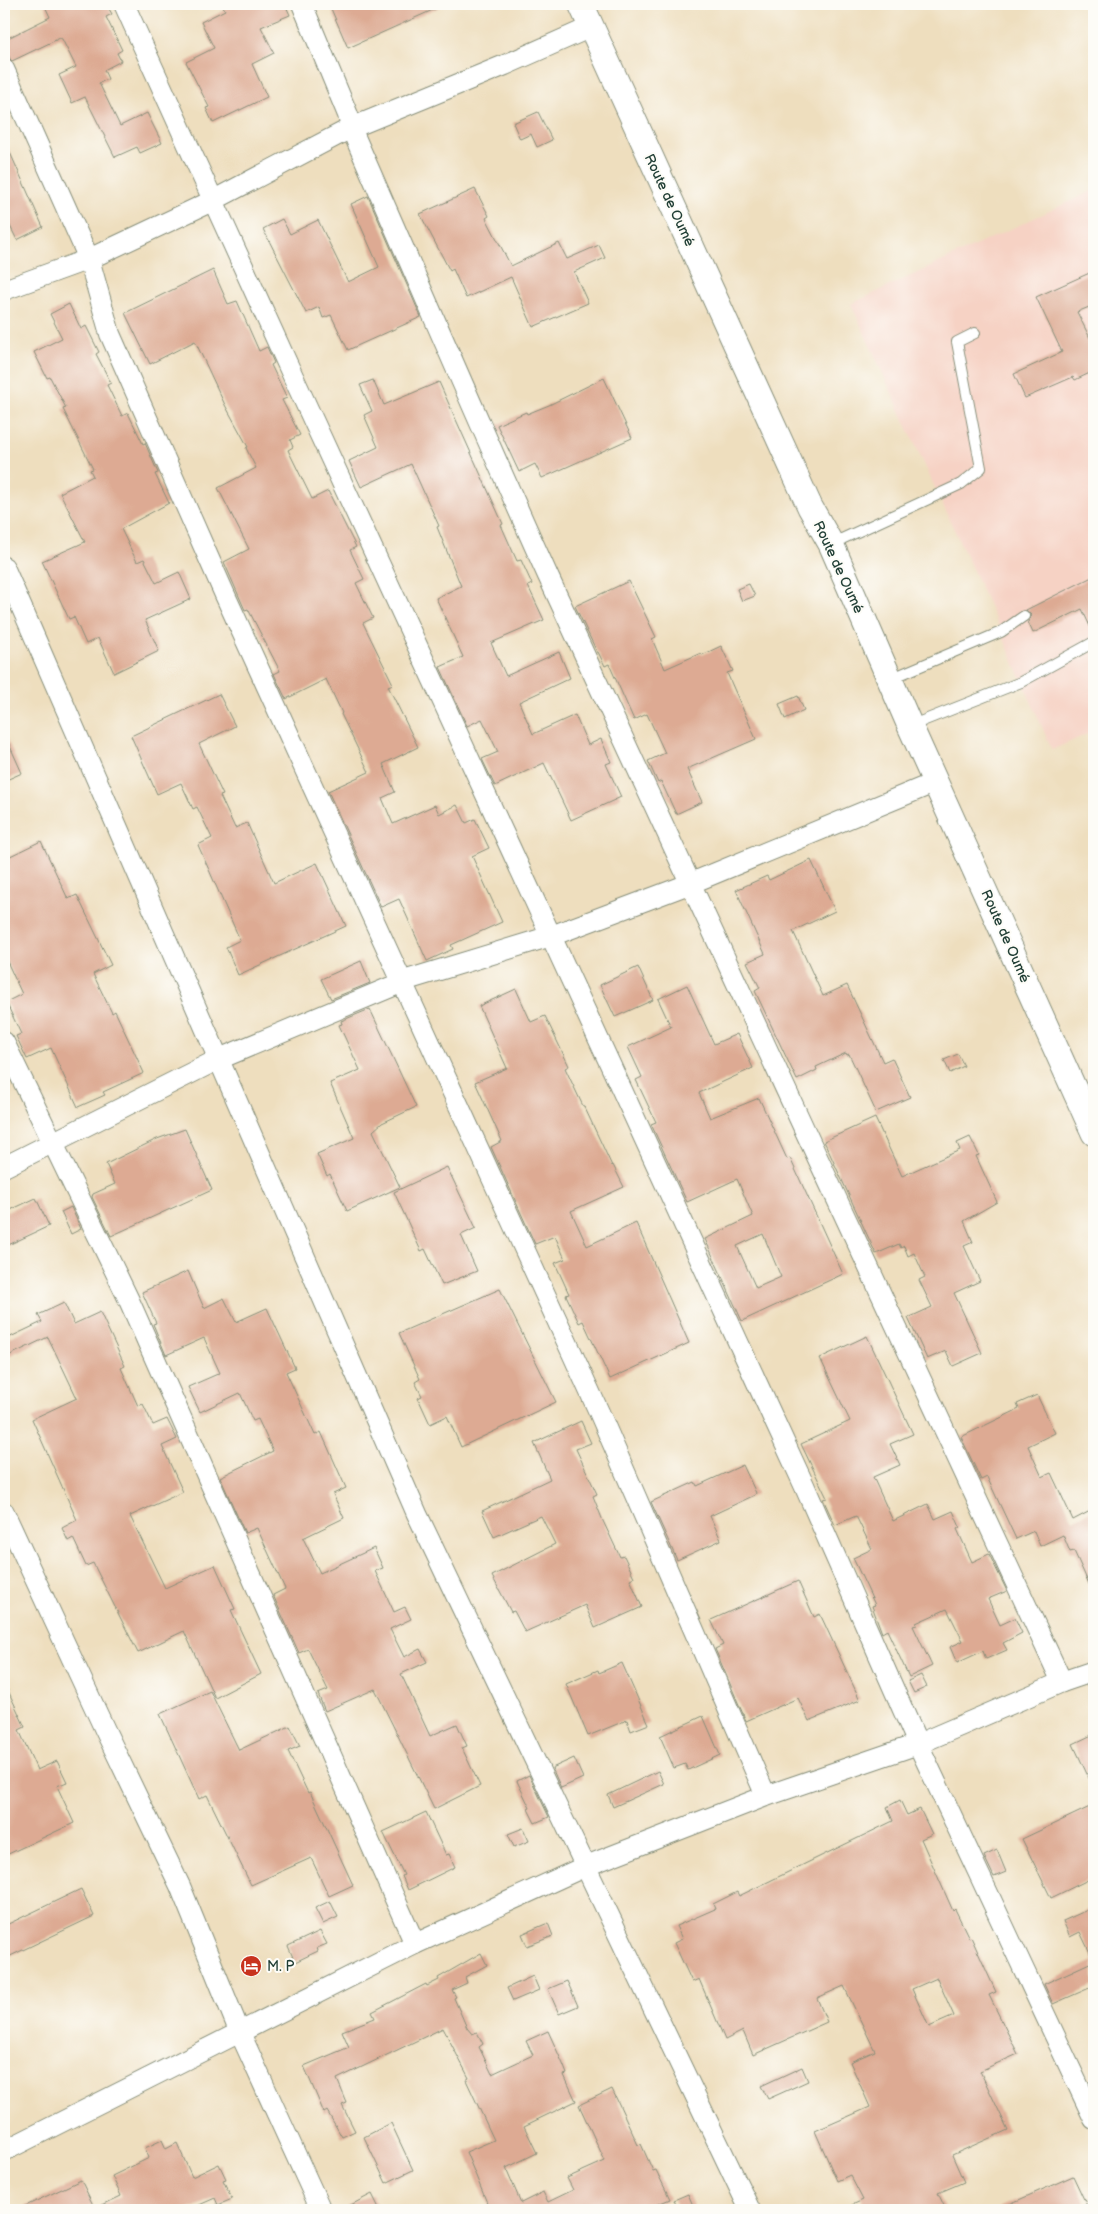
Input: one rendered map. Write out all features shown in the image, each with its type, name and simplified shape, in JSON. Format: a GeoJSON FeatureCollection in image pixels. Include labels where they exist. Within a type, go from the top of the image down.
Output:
{"type":"FeatureCollection","features":[{"type":"Feature","properties":{"kind":"street"},"geometry":{"type":"LineString","coordinates":[[124,4],[212,201],[804,1485],[918,1744],[1094,2119]]}},
{"type":"Feature","properties":{"kind":"street"},"geometry":{"type":"LineString","coordinates":[[302,4],[348,115],[351,128],[546,571],[689,884],[851,1227],[1062,1682]]}},
{"type":"Feature","properties":{"kind":"street","name":"Route de Oumé"},"geometry":{"type":"LineString","coordinates":[[581,4],[810,507],[831,544],[910,726],[1094,1132]]}},
{"type":"Feature","properties":{"kind":"street"},"geometry":{"type":"LineString","coordinates":[[4,290],[89,259],[212,201],[351,128],[505,65],[591,27]]}},
{"type":"Feature","properties":{"kind":"street"},"geometry":{"type":"LineString","coordinates":[[4,70],[89,259],[110,334],[225,595],[599,1412],[766,1796]]}},
{"type":"Feature","properties":{"kind":"street"},"geometry":{"type":"LineString","coordinates":[[4,567],[417,1514],[750,2210]]}},
{"type":"Feature","properties":{"kind":"street"},"geometry":{"type":"LineString","coordinates":[[4,1167],[219,1059],[403,982],[551,936],[689,884],[936,782]]}},
{"type":"Feature","properties":{"kind":"street"},"geometry":{"type":"LineString","coordinates":[[4,1042],[128,1298],[415,1944]]}},
{"type":"Feature","properties":{"kind":"street"},"geometry":{"type":"LineString","coordinates":[[4,1512],[180,1886],[240,2033],[321,2210]]}},
{"type":"Feature","properties":{"kind":"street"},"geometry":{"type":"LineString","coordinates":[[4,2151],[415,1944],[586,1866],[766,1796],[918,1744],[1062,1682],[1094,1671]]}},
{"type":"Feature","properties":{"kind":"lane"},"geometry":{"type":"LineString","coordinates":[[831,544],[961,484],[981,468],[957,342],[975,333]]}},
{"type":"Feature","properties":{"kind":"lane"},"geometry":{"type":"LineString","coordinates":[[890,680],[1001,632],[1024,616]]}},
{"type":"Feature","properties":{"kind":"lane"},"geometry":{"type":"LineString","coordinates":[[910,726],[1021,682],[1094,642]]}},
{"type":"Feature","properties":{"kind":"shaded area"},"geometry":{"type":"Polygon","coordinates":[[[1094,190],[1094,731],[1052,750],[1001,632],[851,304],[1094,190]]]}},
{"type":"Feature","properties":{"kind":"building"},"geometry":{"type":"Polygon","coordinates":[[[44,4],[106,4],[112,14],[106,17],[122,50],[117,53],[121,61],[104,70],[108,79],[99,83],[120,126],[147,113],[162,143],[140,153],[137,147],[115,157],[85,97],[72,103],[59,75],[76,67],[62,39],[60,38],[12,61],[10,59],[4,46],[4,40],[50,17],[44,4]]]}},
{"type":"Feature","properties":{"kind":"building"},"geometry":{"type":"Polygon","coordinates":[[[222,4],[285,4],[290,15],[261,27],[274,53],[252,64],[267,97],[213,123],[206,108],[209,107],[186,62],[214,48],[201,22],[225,10],[222,4]]]}},
{"type":"Feature","properties":{"kind":"building"},"geometry":{"type":"Polygon","coordinates":[[[329,4],[353,4],[355,9],[366,4],[446,4],[348,48],[329,4]]]}},
{"type":"Feature","properties":{"kind":"building"},"geometry":{"type":"Polygon","coordinates":[[[538,112],[552,140],[537,147],[531,134],[520,139],[513,123],[538,112]]]}},
{"type":"Feature","properties":{"kind":"building"},"geometry":{"type":"Polygon","coordinates":[[[4,139],[43,227],[17,240],[8,222],[4,224],[4,139]]]}},
{"type":"Feature","properties":{"kind":"building"},"geometry":{"type":"Polygon","coordinates":[[[475,189],[489,216],[486,218],[511,266],[559,243],[567,259],[599,245],[605,258],[574,272],[588,303],[533,327],[511,277],[466,298],[453,269],[450,271],[420,214],[475,189]]]}},
{"type":"Feature","properties":{"kind":"building"},"geometry":{"type":"Polygon","coordinates":[[[368,196],[421,317],[348,350],[331,315],[323,318],[319,307],[306,313],[263,229],[282,219],[290,234],[318,220],[348,282],[379,267],[351,204],[368,196]]]}},
{"type":"Feature","properties":{"kind":"building"},"geometry":{"type":"Polygon","coordinates":[[[213,270],[228,304],[237,301],[259,351],[267,347],[274,363],[271,365],[287,398],[282,400],[300,435],[290,440],[293,447],[288,450],[312,499],[328,491],[356,547],[350,550],[364,579],[356,583],[373,618],[363,623],[393,684],[388,686],[418,747],[383,764],[395,792],[382,798],[393,824],[435,805],[439,814],[457,805],[466,823],[475,819],[489,848],[472,856],[502,922],[451,945],[453,949],[427,961],[399,899],[381,907],[328,791],[369,772],[326,679],[286,699],[274,674],[280,671],[248,609],[245,610],[224,562],[249,549],[218,488],[256,468],[246,448],[248,447],[225,405],[195,341],[150,364],[125,313],[213,270]]]}},
{"type":"Feature","properties":{"kind":"building"},"geometry":{"type":"Polygon","coordinates":[[[1094,271],[1094,305],[1077,312],[1090,338],[1094,336],[1094,371],[1075,380],[1073,377],[1025,398],[1014,374],[1062,352],[1036,297],[1094,271]]]}},
{"type":"Feature","properties":{"kind":"building"},"geometry":{"type":"Polygon","coordinates":[[[69,304],[81,329],[86,326],[99,352],[96,354],[111,383],[107,385],[122,416],[128,413],[143,444],[145,443],[158,473],[155,474],[169,503],[121,529],[137,562],[144,559],[156,583],[179,572],[191,599],[145,620],[159,651],[114,673],[98,638],[86,644],[74,617],[69,619],[42,561],[85,542],[60,493],[93,476],[90,470],[93,469],[63,409],[66,408],[50,377],[47,378],[34,352],[62,338],[50,314],[69,304]]]}},
{"type":"Feature","properties":{"kind":"building"},"geometry":{"type":"Polygon","coordinates":[[[604,378],[632,438],[542,478],[535,464],[519,472],[497,425],[526,412],[527,414],[549,405],[604,378]]]}},
{"type":"Feature","properties":{"kind":"building"},"geometry":{"type":"Polygon","coordinates":[[[373,380],[384,405],[439,382],[503,524],[501,525],[517,561],[521,560],[532,584],[528,586],[544,620],[491,643],[506,676],[559,652],[570,678],[519,702],[533,734],[575,715],[588,745],[601,739],[611,762],[606,764],[621,797],[571,820],[544,763],[495,786],[482,759],[498,752],[482,719],[467,726],[440,667],[463,657],[436,598],[461,586],[437,527],[439,526],[411,464],[361,487],[349,461],[378,447],[364,415],[372,411],[360,385],[373,380]]]}},
{"type":"Feature","properties":{"kind":"building"},"geometry":{"type":"Polygon","coordinates":[[[1094,576],[1094,635],[1082,609],[1033,633],[1028,622],[1031,615],[1026,610],[1094,576]]]}},
{"type":"Feature","properties":{"kind":"building"},"geometry":{"type":"Polygon","coordinates":[[[629,581],[656,637],[652,639],[665,669],[721,646],[733,671],[727,673],[756,739],[687,769],[702,802],[676,814],[661,781],[658,783],[648,761],[665,753],[647,714],[634,720],[609,664],[605,666],[575,606],[629,581]]]}},
{"type":"Feature","properties":{"kind":"building"},"geometry":{"type":"Polygon","coordinates":[[[749,584],[755,596],[742,601],[737,589],[749,584]]]}},
{"type":"Feature","properties":{"kind":"building"},"geometry":{"type":"Polygon","coordinates":[[[219,694],[235,726],[199,744],[223,795],[220,796],[235,828],[247,823],[274,883],[317,863],[346,926],[238,975],[226,947],[240,940],[198,845],[212,838],[197,807],[193,809],[181,783],[157,794],[131,736],[219,694]]]}},
{"type":"Feature","properties":{"kind":"building"},"geometry":{"type":"Polygon","coordinates":[[[798,696],[804,710],[785,719],[779,704],[798,696]]]}},
{"type":"Feature","properties":{"kind":"building"},"geometry":{"type":"Polygon","coordinates":[[[4,733],[22,773],[4,781],[4,733]]]}},
{"type":"Feature","properties":{"kind":"building"},"geometry":{"type":"Polygon","coordinates":[[[41,841],[68,899],[77,895],[111,965],[93,974],[112,1013],[115,1011],[144,1073],[103,1092],[105,1095],[78,1107],[51,1048],[27,1059],[16,1036],[21,1034],[6,1002],[22,994],[4,955],[4,859],[41,841]]]}},
{"type":"Feature","properties":{"kind":"building"},"geometry":{"type":"Polygon","coordinates":[[[811,860],[835,911],[793,931],[823,996],[847,985],[883,1062],[892,1058],[910,1097],[876,1112],[849,1054],[847,1055],[846,1053],[816,1067],[817,1070],[797,1080],[755,991],[760,988],[747,962],[765,954],[736,890],[767,876],[769,880],[811,860]]]}},
{"type":"Feature","properties":{"kind":"building"},"geometry":{"type":"Polygon","coordinates":[[[361,961],[370,983],[331,999],[321,979],[361,961]]]}},
{"type":"Feature","properties":{"kind":"building"},"geometry":{"type":"Polygon","coordinates":[[[638,967],[653,1000],[615,1017],[600,985],[638,967]]]}},
{"type":"Feature","properties":{"kind":"building"},"geometry":{"type":"Polygon","coordinates":[[[687,985],[714,1044],[737,1034],[753,1068],[699,1093],[710,1118],[759,1098],[787,1159],[790,1158],[843,1274],[742,1321],[705,1239],[753,1216],[737,1179],[687,1202],[651,1124],[656,1122],[636,1080],[642,1077],[628,1047],[671,1027],[658,999],[687,985]],[[763,1234],[737,1246],[756,1288],[781,1277],[763,1234]]]}},
{"type":"Feature","properties":{"kind":"building"},"geometry":{"type":"Polygon","coordinates":[[[516,989],[531,1022],[545,1016],[569,1066],[565,1068],[624,1187],[571,1211],[587,1246],[636,1223],[689,1343],[610,1379],[583,1321],[579,1323],[566,1295],[569,1294],[555,1263],[565,1259],[555,1236],[535,1244],[491,1147],[502,1141],[475,1082],[507,1068],[479,1006],[516,989]]]}},
{"type":"Feature","properties":{"kind":"building"},"geometry":{"type":"Polygon","coordinates":[[[370,1009],[416,1107],[382,1123],[373,1131],[400,1187],[347,1211],[330,1174],[327,1176],[317,1154],[354,1138],[330,1083],[360,1070],[339,1025],[342,1024],[341,1021],[370,1009]]]}},
{"type":"Feature","properties":{"kind":"building"},"geometry":{"type":"Polygon","coordinates":[[[958,1054],[964,1066],[950,1073],[944,1060],[958,1054]]]}},
{"type":"Feature","properties":{"kind":"building"},"geometry":{"type":"Polygon","coordinates":[[[875,1118],[902,1176],[960,1150],[957,1143],[970,1137],[979,1155],[976,1156],[997,1202],[964,1221],[973,1242],[964,1246],[980,1281],[954,1293],[982,1353],[953,1366],[946,1351],[927,1359],[908,1318],[932,1307],[919,1280],[925,1277],[914,1253],[908,1256],[904,1246],[901,1248],[899,1244],[876,1254],[824,1141],[875,1118]]]}},
{"type":"Feature","properties":{"kind":"building"},"geometry":{"type":"Polygon","coordinates":[[[185,1129],[212,1190],[111,1236],[92,1197],[93,1194],[115,1184],[106,1164],[157,1139],[185,1129]]]}},
{"type":"Feature","properties":{"kind":"building"},"geometry":{"type":"Polygon","coordinates":[[[447,1167],[476,1228],[461,1235],[477,1271],[442,1285],[425,1249],[421,1251],[394,1192],[447,1167]]]}},
{"type":"Feature","properties":{"kind":"building"},"geometry":{"type":"Polygon","coordinates":[[[36,1198],[49,1226],[4,1247],[4,1213],[36,1198]]]}},
{"type":"Feature","properties":{"kind":"building"},"geometry":{"type":"Polygon","coordinates":[[[71,1207],[81,1229],[71,1234],[61,1212],[71,1207]]]}},
{"type":"Feature","properties":{"kind":"building"},"geometry":{"type":"Polygon","coordinates":[[[188,1271],[204,1308],[224,1298],[236,1322],[267,1308],[295,1368],[286,1372],[315,1435],[321,1432],[346,1488],[333,1494],[344,1518],[303,1538],[320,1573],[374,1548],[383,1568],[375,1571],[394,1612],[405,1607],[411,1619],[390,1629],[404,1657],[420,1649],[427,1662],[401,1674],[430,1736],[457,1724],[467,1746],[462,1748],[480,1786],[434,1809],[375,1689],[325,1711],[318,1694],[328,1690],[308,1649],[299,1653],[273,1595],[285,1589],[257,1528],[245,1533],[220,1477],[273,1451],[258,1419],[253,1421],[240,1393],[200,1412],[188,1387],[220,1373],[204,1338],[166,1355],[153,1324],[156,1323],[142,1292],[188,1271]]]}},
{"type":"Feature","properties":{"kind":"building"},"geometry":{"type":"Polygon","coordinates":[[[500,1289],[556,1402],[461,1447],[447,1416],[430,1424],[418,1398],[422,1396],[415,1382],[420,1379],[399,1333],[500,1289]]]}},
{"type":"Feature","properties":{"kind":"building"},"geometry":{"type":"Polygon","coordinates":[[[64,1303],[74,1324],[100,1312],[125,1366],[121,1368],[138,1406],[143,1404],[153,1425],[167,1419],[177,1439],[162,1446],[183,1492],[130,1516],[165,1588],[215,1565],[235,1609],[231,1610],[261,1674],[215,1698],[184,1631],[138,1653],[93,1563],[86,1566],[73,1538],[68,1541],[62,1528],[77,1520],[32,1419],[77,1398],[48,1337],[4,1358],[4,1340],[42,1322],[38,1315],[64,1303]]]}},
{"type":"Feature","properties":{"kind":"building"},"geometry":{"type":"Polygon","coordinates":[[[867,1336],[913,1434],[890,1444],[900,1465],[873,1477],[893,1521],[928,1504],[935,1519],[953,1511],[960,1527],[957,1529],[972,1562],[989,1554],[1007,1591],[988,1599],[1000,1625],[1015,1618],[1022,1633],[1003,1643],[1007,1650],[986,1659],[983,1651],[957,1663],[950,1647],[963,1641],[947,1609],[913,1626],[932,1666],[909,1677],[887,1630],[882,1633],[872,1606],[875,1605],[853,1558],[872,1549],[856,1516],[835,1525],[823,1499],[827,1498],[801,1444],[850,1421],[820,1358],[867,1336]]]}},
{"type":"Feature","properties":{"kind":"building"},"geometry":{"type":"Polygon","coordinates":[[[1037,1395],[1055,1433],[1028,1446],[1042,1477],[1051,1473],[1073,1520],[1094,1509],[1094,1595],[1074,1551],[1070,1552],[1063,1535],[1040,1546],[1034,1531],[1016,1539],[987,1477],[981,1480],[961,1437],[1019,1409],[1017,1404],[1037,1395]]]}},
{"type":"Feature","properties":{"kind":"building"},"geometry":{"type":"Polygon","coordinates":[[[581,1421],[591,1443],[576,1449],[597,1494],[593,1496],[603,1521],[620,1557],[624,1556],[634,1577],[630,1579],[642,1607],[595,1628],[585,1605],[525,1632],[514,1611],[511,1612],[492,1576],[555,1544],[541,1516],[494,1537],[482,1511],[550,1479],[534,1443],[581,1421]]]}},
{"type":"Feature","properties":{"kind":"building"},"geometry":{"type":"Polygon","coordinates":[[[743,1465],[756,1493],[755,1495],[710,1516],[721,1540],[677,1560],[651,1502],[695,1482],[697,1486],[743,1465]]]}},
{"type":"Feature","properties":{"kind":"building"},"geometry":{"type":"Polygon","coordinates":[[[798,1581],[814,1617],[820,1614],[860,1700],[809,1721],[798,1698],[746,1721],[715,1649],[723,1645],[711,1620],[798,1581]]]}},
{"type":"Feature","properties":{"kind":"building"},"geometry":{"type":"Polygon","coordinates":[[[622,1663],[649,1724],[631,1731],[627,1720],[588,1736],[566,1684],[598,1670],[599,1673],[622,1663]]]}},
{"type":"Feature","properties":{"kind":"building"},"geometry":{"type":"Polygon","coordinates":[[[921,1675],[927,1687],[914,1693],[908,1681],[921,1675]]]}},
{"type":"Feature","properties":{"kind":"building"},"geometry":{"type":"Polygon","coordinates":[[[4,1682],[25,1727],[19,1730],[37,1770],[57,1761],[67,1782],[57,1786],[74,1823],[4,1856],[4,1682]]]}},
{"type":"Feature","properties":{"kind":"building"},"geometry":{"type":"Polygon","coordinates":[[[210,1691],[239,1750],[290,1726],[300,1746],[288,1751],[308,1793],[310,1792],[353,1885],[329,1896],[311,1858],[251,1885],[207,1795],[199,1799],[160,1714],[210,1691]]]}},
{"type":"Feature","properties":{"kind":"building"},"geometry":{"type":"Polygon","coordinates":[[[703,1716],[720,1755],[688,1770],[685,1764],[674,1768],[660,1736],[703,1716]]]}},
{"type":"Feature","properties":{"kind":"building"},"geometry":{"type":"Polygon","coordinates":[[[1094,1734],[1094,1789],[1073,1744],[1094,1734]]]}},
{"type":"Feature","properties":{"kind":"building"},"geometry":{"type":"Polygon","coordinates":[[[574,1758],[583,1778],[561,1788],[552,1768],[574,1758]]]}},
{"type":"Feature","properties":{"kind":"building"},"geometry":{"type":"Polygon","coordinates":[[[658,1771],[664,1784],[613,1807],[608,1795],[658,1771]]]}},
{"type":"Feature","properties":{"kind":"building"},"geometry":{"type":"Polygon","coordinates":[[[529,1775],[549,1817],[535,1823],[517,1781],[529,1775]]]}},
{"type":"Feature","properties":{"kind":"building"},"geometry":{"type":"Polygon","coordinates":[[[900,1800],[907,1815],[920,1809],[932,1834],[921,1839],[953,1911],[955,1909],[969,1938],[971,1937],[996,1992],[989,1995],[1018,2054],[980,2071],[1008,2130],[952,2155],[964,2182],[938,2193],[946,2210],[841,2210],[863,2200],[850,2175],[837,2181],[815,2131],[870,2107],[850,2062],[875,2051],[844,1986],[817,1998],[827,2022],[753,2055],[743,2031],[725,2040],[699,1979],[692,1982],[674,1943],[682,1939],[676,1926],[715,1909],[713,1904],[737,1892],[739,1896],[893,1821],[887,1807],[900,1800]],[[937,1978],[912,1989],[929,2027],[954,2016],[937,1978]]]}},
{"type":"Feature","properties":{"kind":"building"},"geometry":{"type":"Polygon","coordinates":[[[1094,1805],[1094,1877],[1051,1898],[1022,1839],[1094,1805]]]}},
{"type":"Feature","properties":{"kind":"building"},"geometry":{"type":"Polygon","coordinates":[[[426,1812],[446,1855],[449,1854],[455,1867],[408,1890],[402,1876],[404,1875],[383,1832],[426,1812]]]}},
{"type":"Feature","properties":{"kind":"building"},"geometry":{"type":"Polygon","coordinates":[[[523,1828],[529,1841],[514,1847],[508,1834],[523,1828]]]}},
{"type":"Feature","properties":{"kind":"building"},"geometry":{"type":"Polygon","coordinates":[[[997,1850],[1006,1872],[994,1877],[984,1856],[997,1850]]]}},
{"type":"Feature","properties":{"kind":"building"},"geometry":{"type":"Polygon","coordinates":[[[81,1889],[94,1916],[4,1959],[4,1926],[81,1889]]]}},
{"type":"Feature","properties":{"kind":"building"},"geometry":{"type":"Polygon","coordinates":[[[330,1901],[338,1917],[323,1924],[315,1908],[330,1901]]]}},
{"type":"Feature","properties":{"kind":"building"},"geometry":{"type":"Polygon","coordinates":[[[1094,1907],[1094,1961],[1080,1932],[1070,1937],[1063,1921],[1094,1907]]]}},
{"type":"Feature","properties":{"kind":"building"},"geometry":{"type":"Polygon","coordinates":[[[548,1923],[553,1936],[527,1946],[522,1934],[548,1923]]]}},
{"type":"Feature","properties":{"kind":"building"},"geometry":{"type":"Polygon","coordinates":[[[320,1931],[327,1944],[317,1948],[318,1951],[295,1962],[288,1946],[320,1931]]]}},
{"type":"Feature","properties":{"kind":"building"},"geometry":{"type":"Polygon","coordinates":[[[481,1953],[487,1965],[465,1977],[467,1983],[452,1990],[467,2028],[472,2034],[477,2032],[483,2044],[479,2047],[492,2074],[533,2055],[526,2041],[548,2031],[567,2074],[564,2075],[576,2101],[524,2126],[537,2153],[506,2168],[521,2203],[543,2192],[548,2202],[573,2190],[567,2178],[605,2161],[579,2105],[612,2089],[638,2145],[641,2144],[653,2171],[656,2170],[670,2199],[644,2210],[490,2210],[466,2152],[494,2140],[466,2080],[469,2078],[443,2028],[337,2079],[347,2103],[342,2105],[355,2131],[342,2137],[327,2111],[324,2113],[304,2066],[349,2047],[342,2031],[375,2018],[372,2012],[426,1984],[427,1986],[439,1980],[438,1978],[481,1953]]]}},
{"type":"Feature","properties":{"kind":"building"},"geometry":{"type":"Polygon","coordinates":[[[1094,1961],[1094,1986],[1053,2004],[1044,1984],[1094,1961]]]}},
{"type":"Feature","properties":{"kind":"building"},"geometry":{"type":"Polygon","coordinates":[[[533,1976],[539,1990],[513,2001],[507,1988],[533,1976]]]}},
{"type":"Feature","properties":{"kind":"building"},"geometry":{"type":"Polygon","coordinates":[[[567,1981],[578,2006],[559,2014],[548,1989],[567,1981]]]}},
{"type":"Feature","properties":{"kind":"building"},"geometry":{"type":"Polygon","coordinates":[[[802,2067],[808,2081],[768,2099],[761,2086],[802,2067]]]}},
{"type":"Feature","properties":{"kind":"building"},"geometry":{"type":"Polygon","coordinates":[[[391,2123],[413,2170],[386,2183],[364,2137],[391,2123]]]}},
{"type":"Feature","properties":{"kind":"building"},"geometry":{"type":"Polygon","coordinates":[[[162,2140],[166,2149],[177,2143],[192,2177],[219,2164],[226,2179],[223,2180],[232,2199],[218,2205],[215,2198],[188,2210],[92,2210],[121,2196],[112,2176],[149,2158],[145,2148],[162,2140]]]}},
{"type":"Feature","properties":{"kind":"building"},"geometry":{"type":"Polygon","coordinates":[[[1073,2176],[1089,2210],[996,2210],[1073,2176]]]}},
{"type":"Feature","properties":{"kind":"building"},"geometry":{"type":"Polygon","coordinates":[[[81,2180],[93,2205],[83,2210],[17,2210],[81,2180]]]}},
{"type":"Feature","properties":{"kind":"building"},"geometry":{"type":"Polygon","coordinates":[[[372,2194],[380,2210],[341,2210],[372,2194]]]}},
{"type":"Feature","properties":{"kind":"building"},"geometry":{"type":"Polygon","coordinates":[[[688,2194],[695,2210],[678,2210],[674,2200],[688,2194]]]}},
{"type":"Feature","properties":{"kind":"place","name":"M. P"},"geometry":{"type":"Point","coordinates":[251,1966]}}]}
